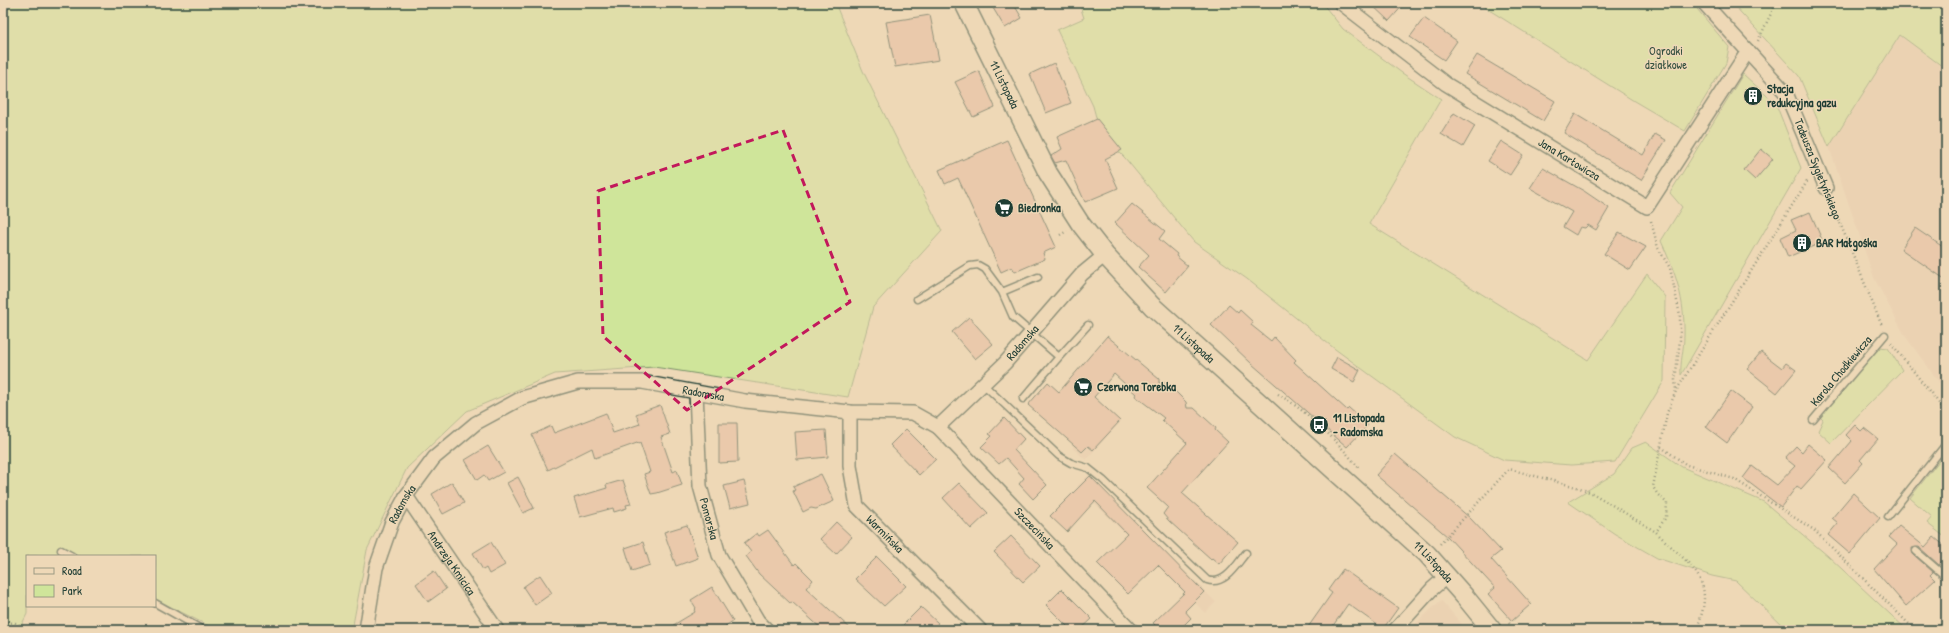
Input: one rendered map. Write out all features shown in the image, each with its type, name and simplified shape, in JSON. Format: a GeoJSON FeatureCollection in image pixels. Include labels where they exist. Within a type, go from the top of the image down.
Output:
{"type":"FeatureCollection","features":[{"type":"Feature","properties":{"kind":"main road","name":"11 Listopada"},"geometry":{"type":"LineString","coordinates":[[964,3],[1048,173],[1080,223],[1105,255],[1152,306],[1401,530],[1447,576],[1492,630]]}},
{"type":"Feature","properties":{"kind":"street","name":"Jana Karłowicza"},"geometry":{"type":"LineString","coordinates":[[1341,3],[1446,84],[1647,207]]}},
{"type":"Feature","properties":{"kind":"street","name":"Tadeusza Sygietyńskiego"},"geometry":{"type":"LineString","coordinates":[[1704,3],[1786,93],[1826,188]]}},
{"type":"Feature","properties":{"kind":"street"},"geometry":{"type":"LineString","coordinates":[[1647,207],[1748,51]]}},
{"type":"Feature","properties":{"kind":"street","name":"Radomska"},"geometry":{"type":"LineString","coordinates":[[366,630],[376,568],[392,522],[406,496],[434,458],[470,428],[522,398],[578,382],[642,382],[745,401],[850,412],[914,413],[938,427],[983,384],[1030,334],[1082,274],[1105,255]]}},
{"type":"Feature","properties":{"kind":"street","name":"Pomorska"},"geometry":{"type":"LineString","coordinates":[[696,392],[700,486],[719,555],[758,622],[767,630]]}},
{"type":"Feature","properties":{"kind":"street","name":"Warmińska"},"geometry":{"type":"LineString","coordinates":[[850,412],[850,466],[857,506],[980,630]]}},
{"type":"Feature","properties":{"kind":"street","name":"Szczecińska"},"geometry":{"type":"LineString","coordinates":[[938,427],[1131,630]]}},
{"type":"Feature","properties":{"kind":"street","name":"Andrzeja Kmicica"},"geometry":{"type":"LineString","coordinates":[[406,496],[497,630]]}},
{"type":"Feature","properties":{"kind":"street"},"geometry":{"type":"LineString","coordinates":[[1396,630],[1432,589],[1447,576]]}},
{"type":"Feature","properties":{"kind":"lane"},"geometry":{"type":"LineString","coordinates":[[917,299],[970,266],[978,265],[985,269],[1002,292],[1013,317],[1030,334],[1059,357]]}},
{"type":"Feature","properties":{"kind":"lane"},"geometry":{"type":"LineString","coordinates":[[1002,292],[1038,277]]}},
{"type":"Feature","properties":{"kind":"lane"},"geometry":{"type":"LineString","coordinates":[[1023,399],[1088,325]]}},
{"type":"Feature","properties":{"kind":"lane","name":"Karola Chodkiewicza"},"geometry":{"type":"LineString","coordinates":[[1813,420],[1885,335]]}},
{"type":"Feature","properties":{"kind":"lane"},"geometry":{"type":"LineString","coordinates":[[983,384],[1059,456],[1071,463],[1088,468],[1103,480],[1207,580],[1214,582],[1221,581],[1246,553]]}},
{"type":"Feature","properties":{"kind":"lane"},"geometry":{"type":"LineString","coordinates":[[1888,517],[1946,444]]}},
{"type":"Feature","properties":{"kind":"lane"},"geometry":{"type":"LineString","coordinates":[[61,550],[70,555]]}},
{"type":"Feature","properties":{"kind":"lane"},"geometry":{"type":"LineString","coordinates":[[1916,551],[1946,577]]}},
{"type":"Feature","properties":{"kind":"lane"},"geometry":{"type":"LineString","coordinates":[[156,604],[203,630]]}},
{"type":"Feature","properties":{"kind":"path"},"geometry":{"type":"LineString","coordinates":[[1758,41],[1776,3]]}},
{"type":"Feature","properties":{"kind":"path"},"geometry":{"type":"LineString","coordinates":[[1656,532],[1666,517],[1667,503],[1658,495],[1654,487],[1667,413],[1676,391],[1816,166]]}},
{"type":"Feature","properties":{"kind":"path","name":"Tadeusza Sygietyńskiego"},"geometry":{"type":"LineString","coordinates":[[1826,188],[1885,335],[1946,412]]}},
{"type":"Feature","properties":{"kind":"path"},"geometry":{"type":"LineString","coordinates":[[1647,207],[1658,248],[1670,268],[1680,315],[1680,340],[1675,380],[1676,391]]}},
{"type":"Feature","properties":{"kind":"path"},"geometry":{"type":"LineString","coordinates":[[1275,393],[1300,407],[1340,444],[1364,473]]}},
{"type":"Feature","properties":{"kind":"path"},"geometry":{"type":"LineString","coordinates":[[1661,447],[1687,465],[1734,479],[1814,530],[1915,630]]}},
{"type":"Feature","properties":{"kind":"path"},"geometry":{"type":"LineString","coordinates":[[1434,540],[1439,546],[1509,469],[1580,488],[1594,494],[1656,532],[1691,565],[1704,588],[1705,603],[1696,630]]}},
{"type":"Feature","properties":{"kind":"path"},"geometry":{"type":"LineString","coordinates":[[3,622],[15,623],[30,630]]}},
{"type":"Feature","properties":{"kind":"highlighted area"},"geometry":{"type":"Polygon","coordinates":[[[783,130],[850,302],[687,410],[603,336],[598,191],[783,130]]]}},
{"type":"Feature","properties":{"kind":"shaded area"},"geometry":{"type":"Polygon","coordinates":[[[1900,35],[1946,69],[1946,392],[1905,336],[1874,278],[1829,147],[1900,35]]]}},
{"type":"Feature","properties":{"kind":"shaded area"},"geometry":{"type":"Polygon","coordinates":[[[1107,409],[1121,421],[1086,460],[1072,448],[1107,409]]]}},
{"type":"Feature","properties":{"kind":"shaded area"},"geometry":{"type":"Polygon","coordinates":[[[1088,475],[1216,602],[1205,613],[1077,486],[1088,475]]]}},
{"type":"Feature","properties":{"kind":"shaded area"},"geometry":{"type":"Polygon","coordinates":[[[1441,600],[1467,630],[1409,630],[1441,600]]]}},
{"type":"Feature","properties":{"kind":"green space"},"geometry":{"type":"Polygon","coordinates":[[[3,3],[835,3],[863,71],[942,231],[873,307],[848,397],[654,367],[555,374],[467,411],[407,468],[367,550],[352,630],[217,630],[156,600],[156,555],[26,555],[27,614],[19,630],[3,630],[3,3]]]}},
{"type":"Feature","properties":{"kind":"green space"},"geometry":{"type":"Polygon","coordinates":[[[1079,3],[1322,3],[1343,29],[1402,73],[1441,99],[1369,224],[1588,360],[1647,274],[1665,297],[1664,381],[1615,462],[1571,465],[1504,460],[1455,437],[1335,349],[1247,279],[1194,242],[1125,158],[1100,132],[1093,106],[1057,30],[1084,18],[1079,3]]]}},
{"type":"Feature","properties":{"kind":"green space","name":"Ogrodki działkowe"},"geometry":{"type":"Polygon","coordinates":[[[1478,3],[1692,3],[1729,47],[1726,63],[1685,131],[1634,101],[1478,3]]]}},
{"type":"Feature","properties":{"kind":"green space"},"geometry":{"type":"Polygon","coordinates":[[[1732,3],[1946,3],[1946,69],[1900,35],[1829,147],[1799,76],[1732,3]]]}},
{"type":"Feature","properties":{"kind":"green space"},"geometry":{"type":"Polygon","coordinates":[[[1743,74],[1776,104],[1801,168],[1681,375],[1684,336],[1683,310],[1675,276],[1661,241],[1682,207],[1670,193],[1743,74]]]}},
{"type":"Feature","properties":{"kind":"green space"},"geometry":{"type":"Polygon","coordinates":[[[1880,347],[1888,348],[1902,370],[1831,443],[1818,431],[1823,420],[1820,417],[1880,347]]]}},
{"type":"Feature","properties":{"kind":"green space"},"geometry":{"type":"Polygon","coordinates":[[[1646,442],[1682,467],[1764,502],[1828,556],[1907,630],[1785,630],[1784,627],[1736,581],[1712,576],[1657,558],[1615,534],[1568,502],[1614,474],[1632,448],[1646,442]]]}},
{"type":"Feature","properties":{"kind":"green space"},"geometry":{"type":"Polygon","coordinates":[[[1946,452],[1946,538],[1927,523],[1932,517],[1910,498],[1946,452]]]}},
{"type":"Feature","properties":{"kind":"building"},"geometry":{"type":"Polygon","coordinates":[[[990,3],[1013,3],[1022,18],[1005,28],[990,3]]]}},
{"type":"Feature","properties":{"kind":"building"},"geometry":{"type":"Polygon","coordinates":[[[1370,3],[1405,3],[1389,21],[1370,3]]]}},
{"type":"Feature","properties":{"kind":"building"},"geometry":{"type":"Polygon","coordinates":[[[930,15],[939,60],[895,67],[886,22],[930,15]]]}},
{"type":"Feature","properties":{"kind":"building"},"geometry":{"type":"Polygon","coordinates":[[[1424,18],[1457,41],[1444,60],[1410,37],[1424,18]]]}},
{"type":"Feature","properties":{"kind":"building"},"geometry":{"type":"Polygon","coordinates":[[[1477,55],[1555,101],[1543,121],[1465,74],[1477,55]]]}},
{"type":"Feature","properties":{"kind":"building"},"geometry":{"type":"Polygon","coordinates":[[[1054,63],[1071,103],[1046,113],[1030,74],[1054,63]]]}},
{"type":"Feature","properties":{"kind":"building"},"geometry":{"type":"Polygon","coordinates":[[[979,71],[995,107],[973,117],[955,82],[979,71]]]}},
{"type":"Feature","properties":{"kind":"building"},"geometry":{"type":"Polygon","coordinates":[[[1454,113],[1475,126],[1463,147],[1441,134],[1454,113]]]}},
{"type":"Feature","properties":{"kind":"building"},"geometry":{"type":"Polygon","coordinates":[[[1575,114],[1643,155],[1655,134],[1666,140],[1641,180],[1564,133],[1575,114]]]}},
{"type":"Feature","properties":{"kind":"building"},"geometry":{"type":"Polygon","coordinates":[[[1097,119],[1122,150],[1105,159],[1118,188],[1085,202],[1066,160],[1055,163],[1051,156],[1062,149],[1057,137],[1097,119]]]}},
{"type":"Feature","properties":{"kind":"building","name":"Biedronka"},"geometry":{"type":"Polygon","coordinates":[[[1007,140],[1056,247],[1043,253],[1045,259],[1015,272],[1012,267],[1001,272],[958,178],[945,184],[939,170],[1007,140]]]}},
{"type":"Feature","properties":{"kind":"building"},"geometry":{"type":"Polygon","coordinates":[[[1501,141],[1523,155],[1510,175],[1488,161],[1501,141]]]}},
{"type":"Feature","properties":{"kind":"building"},"geometry":{"type":"Polygon","coordinates":[[[1761,149],[1773,159],[1755,180],[1744,170],[1761,149]]]}},
{"type":"Feature","properties":{"kind":"building"},"geometry":{"type":"Polygon","coordinates":[[[1543,168],[1584,191],[1609,208],[1596,230],[1588,225],[1585,228],[1580,227],[1576,235],[1563,227],[1572,212],[1530,188],[1543,168]]]}},
{"type":"Feature","properties":{"kind":"building"},"geometry":{"type":"Polygon","coordinates":[[[1132,204],[1165,231],[1159,239],[1177,254],[1176,256],[1188,266],[1166,292],[1138,267],[1149,255],[1115,223],[1132,204]]]}},
{"type":"Feature","properties":{"kind":"building","name":"BAR Małgośka"},"geometry":{"type":"Polygon","coordinates":[[[1810,212],[1823,242],[1788,257],[1780,238],[1796,230],[1791,220],[1810,212]]]}},
{"type":"Feature","properties":{"kind":"building"},"geometry":{"type":"Polygon","coordinates":[[[1915,228],[1946,249],[1946,280],[1901,249],[1915,228]]]}},
{"type":"Feature","properties":{"kind":"building"},"geometry":{"type":"Polygon","coordinates":[[[1619,232],[1646,247],[1630,270],[1604,254],[1619,232]]]}},
{"type":"Feature","properties":{"kind":"building"},"geometry":{"type":"Polygon","coordinates":[[[1229,305],[1238,313],[1240,310],[1253,322],[1251,325],[1271,341],[1274,337],[1296,360],[1294,362],[1347,410],[1349,408],[1368,425],[1347,447],[1252,364],[1211,325],[1229,305]]]}},
{"type":"Feature","properties":{"kind":"building"},"geometry":{"type":"Polygon","coordinates":[[[969,317],[993,344],[975,359],[952,332],[969,317]]]}},
{"type":"Feature","properties":{"kind":"building"},"geometry":{"type":"Polygon","coordinates":[[[1107,336],[1159,379],[1159,383],[1167,383],[1186,402],[1187,408],[1194,408],[1216,428],[1215,430],[1228,442],[1182,493],[1238,542],[1219,564],[1212,558],[1211,559],[1169,521],[1163,514],[1168,507],[1147,488],[1187,443],[1162,420],[1164,418],[1135,396],[1136,394],[1114,374],[1094,397],[1120,421],[1093,450],[1088,446],[1082,452],[1028,405],[1048,382],[1059,392],[1107,336]]]}},
{"type":"Feature","properties":{"kind":"building"},"geometry":{"type":"Polygon","coordinates":[[[1761,352],[1782,368],[1786,363],[1796,370],[1777,393],[1747,369],[1761,352]]]}},
{"type":"Feature","properties":{"kind":"building"},"geometry":{"type":"Polygon","coordinates":[[[1337,357],[1360,370],[1354,382],[1331,369],[1337,357]]]}},
{"type":"Feature","properties":{"kind":"building"},"geometry":{"type":"Polygon","coordinates":[[[1731,391],[1752,407],[1727,443],[1706,427],[1731,391]]]}},
{"type":"Feature","properties":{"kind":"building"},"geometry":{"type":"Polygon","coordinates":[[[660,405],[670,434],[661,437],[673,472],[677,470],[682,485],[657,493],[651,494],[644,474],[650,472],[640,443],[595,458],[592,448],[548,470],[532,435],[551,426],[554,433],[606,413],[613,433],[640,424],[636,414],[660,405]]]}},
{"type":"Feature","properties":{"kind":"building"},"geometry":{"type":"Polygon","coordinates":[[[1004,418],[1024,439],[1014,450],[1047,485],[1033,499],[1019,484],[1024,478],[1006,458],[999,464],[981,447],[992,436],[989,434],[1004,418]]]}},
{"type":"Feature","properties":{"kind":"building"},"geometry":{"type":"Polygon","coordinates":[[[719,423],[737,423],[738,462],[719,463],[719,423]]]}},
{"type":"Feature","properties":{"kind":"building"},"geometry":{"type":"Polygon","coordinates":[[[1855,425],[1861,431],[1864,428],[1878,439],[1860,460],[1863,463],[1845,483],[1829,468],[1852,441],[1846,435],[1855,425]]]}},
{"type":"Feature","properties":{"kind":"building"},"geometry":{"type":"Polygon","coordinates":[[[906,429],[936,459],[919,475],[890,445],[906,429]]]}},
{"type":"Feature","properties":{"kind":"building"},"geometry":{"type":"Polygon","coordinates":[[[826,430],[828,457],[797,460],[795,432],[826,430]]]}},
{"type":"Feature","properties":{"kind":"building"},"geometry":{"type":"Polygon","coordinates":[[[1808,444],[1827,460],[1801,489],[1797,486],[1781,507],[1743,478],[1752,466],[1777,485],[1795,466],[1785,458],[1796,446],[1802,452],[1808,444]]]}},
{"type":"Feature","properties":{"kind":"building"},"geometry":{"type":"Polygon","coordinates":[[[488,446],[504,472],[488,481],[484,475],[477,480],[465,460],[488,446]]]}},
{"type":"Feature","properties":{"kind":"building"},"geometry":{"type":"Polygon","coordinates":[[[1395,454],[1470,518],[1501,551],[1491,559],[1531,604],[1512,621],[1488,594],[1495,588],[1448,537],[1376,475],[1395,454]]]}},
{"type":"Feature","properties":{"kind":"building"},"geometry":{"type":"Polygon","coordinates":[[[821,474],[834,501],[816,509],[811,508],[803,512],[793,491],[795,490],[793,487],[821,474]]]}},
{"type":"Feature","properties":{"kind":"building"},"geometry":{"type":"Polygon","coordinates":[[[1090,476],[1204,592],[1185,611],[1191,618],[1179,630],[1160,630],[1153,623],[1185,592],[1158,565],[1128,594],[1097,563],[1127,534],[1095,501],[1067,532],[1050,516],[1090,476]]]}},
{"type":"Feature","properties":{"kind":"building"},"geometry":{"type":"Polygon","coordinates":[[[518,477],[534,508],[523,513],[507,483],[518,477]]]}},
{"type":"Feature","properties":{"kind":"building"},"geometry":{"type":"Polygon","coordinates":[[[623,480],[631,504],[626,505],[627,508],[614,512],[613,508],[580,517],[574,498],[607,488],[606,485],[623,480]]]}},
{"type":"Feature","properties":{"kind":"building"},"geometry":{"type":"Polygon","coordinates":[[[744,481],[750,503],[730,508],[724,486],[744,481]]]}},
{"type":"Feature","properties":{"kind":"building"},"geometry":{"type":"Polygon","coordinates":[[[452,482],[464,503],[443,514],[432,494],[452,482]]]}},
{"type":"Feature","properties":{"kind":"building"},"geometry":{"type":"Polygon","coordinates":[[[959,483],[988,513],[971,529],[943,498],[959,483]]]}},
{"type":"Feature","properties":{"kind":"building"},"geometry":{"type":"Polygon","coordinates":[[[1853,493],[1880,518],[1850,554],[1828,535],[1838,523],[1832,518],[1853,493]]]}},
{"type":"Feature","properties":{"kind":"building"},"geometry":{"type":"Polygon","coordinates":[[[836,522],[852,537],[836,554],[820,539],[836,522]]]}},
{"type":"Feature","properties":{"kind":"building"},"geometry":{"type":"Polygon","coordinates":[[[687,525],[698,558],[676,566],[664,532],[687,525]]]}},
{"type":"Feature","properties":{"kind":"building"},"geometry":{"type":"Polygon","coordinates":[[[1899,526],[1925,547],[1934,537],[1946,547],[1946,556],[1939,565],[1919,547],[1912,548],[1913,554],[1933,572],[1930,575],[1935,580],[1906,606],[1874,569],[1897,544],[1889,537],[1899,526]]]}},
{"type":"Feature","properties":{"kind":"building"},"geometry":{"type":"Polygon","coordinates":[[[768,530],[794,565],[796,563],[813,580],[806,588],[852,630],[823,630],[792,602],[790,603],[759,574],[746,556],[751,552],[744,543],[757,533],[759,536],[768,530]]]}},
{"type":"Feature","properties":{"kind":"building"},"geometry":{"type":"Polygon","coordinates":[[[1011,536],[1040,566],[1023,582],[994,552],[1011,536]]]}},
{"type":"Feature","properties":{"kind":"building"},"geometry":{"type":"Polygon","coordinates":[[[491,542],[505,565],[489,574],[486,568],[483,570],[473,553],[491,542]]]}},
{"type":"Feature","properties":{"kind":"building"},"geometry":{"type":"Polygon","coordinates":[[[643,542],[650,565],[632,571],[625,548],[643,542]]]}},
{"type":"Feature","properties":{"kind":"building"},"geometry":{"type":"Polygon","coordinates":[[[877,557],[906,586],[884,606],[855,579],[877,557]]]}},
{"type":"Feature","properties":{"kind":"building"},"geometry":{"type":"Polygon","coordinates":[[[1343,569],[1398,608],[1383,629],[1348,604],[1330,630],[1306,630],[1332,593],[1328,590],[1343,569]]]}},
{"type":"Feature","properties":{"kind":"building"},"geometry":{"type":"Polygon","coordinates":[[[434,571],[446,589],[428,602],[416,584],[434,571]]]}},
{"type":"Feature","properties":{"kind":"building"},"geometry":{"type":"Polygon","coordinates":[[[540,575],[552,593],[535,605],[523,587],[540,575]]]}},
{"type":"Feature","properties":{"kind":"building"},"geometry":{"type":"Polygon","coordinates":[[[712,587],[733,621],[719,630],[665,630],[695,612],[694,610],[696,608],[691,600],[712,587]]]}},
{"type":"Feature","properties":{"kind":"building"},"geometry":{"type":"Polygon","coordinates":[[[1062,589],[1092,619],[1080,630],[1071,630],[1046,605],[1062,589]]]}},
{"type":"Feature","properties":{"kind":"building"},"geometry":{"type":"Polygon","coordinates":[[[921,607],[938,623],[932,630],[898,630],[921,607]]]}},
{"type":"Feature","properties":{"kind":"place","name":"Stacja redukcyjna gazu"},"geometry":{"type":"Point","coordinates":[1753,96]}},
{"type":"Feature","properties":{"kind":"place","name":"Biedronka"},"geometry":{"type":"Point","coordinates":[1004,208]}},
{"type":"Feature","properties":{"kind":"place","name":"BAR Małgośka"},"geometry":{"type":"Point","coordinates":[1802,243]}},
{"type":"Feature","properties":{"kind":"place","name":"Czerwona Torebka"},"geometry":{"type":"Point","coordinates":[1083,387]}},
{"type":"Feature","properties":{"kind":"place","name":"11 Listopada - Radomska"},"geometry":{"type":"Point","coordinates":[1319,425]}}]}
